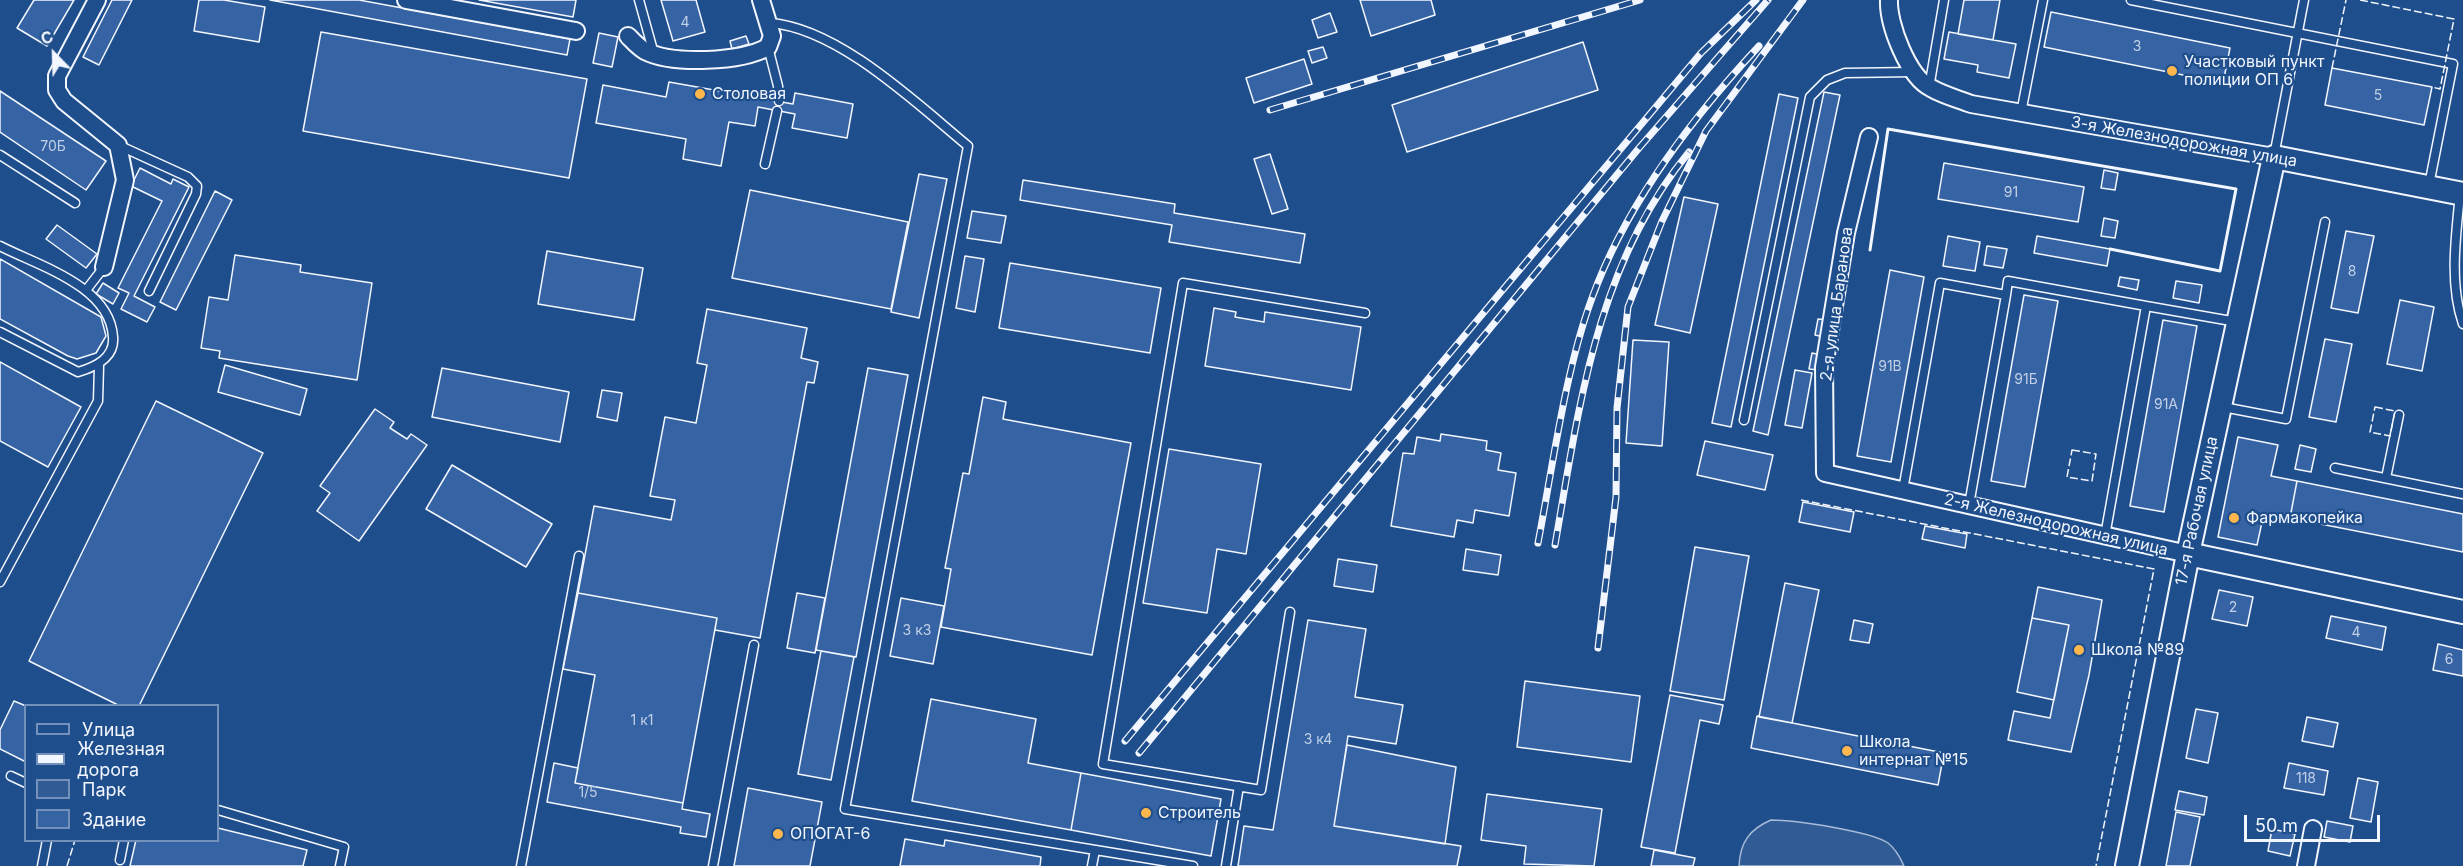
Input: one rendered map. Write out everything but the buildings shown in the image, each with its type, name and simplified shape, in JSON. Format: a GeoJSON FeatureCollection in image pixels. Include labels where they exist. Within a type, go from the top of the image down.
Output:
{"type":"FeatureCollection","features":[{"type":"Feature","properties":{"kind":"street"},"geometry":{"type":"LineString","coordinates":[[97,0],[57,76],[57,90],[64,101],[118,144],[125,180],[104,267]]}},
{"type":"Feature","properties":{"kind":"street"},"geometry":{"type":"LineString","coordinates":[[406,0],[576,31]]}},
{"type":"Feature","properties":{"kind":"street"},"geometry":{"type":"LineString","coordinates":[[628,36],[635,44],[654,54],[678,58],[739,57],[768,47],[772,36],[761,0]]}},
{"type":"Feature","properties":{"kind":"street"},"geometry":{"type":"LineString","coordinates":[[1890,0],[1899,45],[1914,72]]}},
{"type":"Feature","properties":{"kind":"street","name":"3-я Железнодорожная улица"},"geometry":{"type":"LineString","coordinates":[[1914,72],[1929,88],[1971,104],[2274,157],[2462,194]]}},
{"type":"Feature","properties":{"kind":"street","name":"2-я улица Баранова"},"geometry":{"type":"LineString","coordinates":[[1825,473],[1824,367],[1846,233],[1869,137]]}},
{"type":"Feature","properties":{"kind":"street","name":"17-я Рабочая улица"},"geometry":{"type":"LineString","coordinates":[[2127,866],[2188,554],[2274,157]]}},
{"type":"Feature","properties":{"kind":"street","name":"2-я Железнодорожная улица"},"geometry":{"type":"LineString","coordinates":[[1825,473],[2105,536],[2463,612]]}},
{"type":"Feature","properties":{"kind":"street"},"geometry":{"type":"LineString","coordinates":[[2306,866],[2313,829]]}},
{"type":"Feature","properties":{"kind":"lane"},"geometry":{"type":"LineString","coordinates":[[639,0],[654,54]]}},
{"type":"Feature","properties":{"kind":"lane"},"geometry":{"type":"LineString","coordinates":[[1929,88],[1944,0]]}},
{"type":"Feature","properties":{"kind":"lane"},"geometry":{"type":"LineString","coordinates":[[2021,114],[2043,0]]}},
{"type":"Feature","properties":{"kind":"lane"},"geometry":{"type":"LineString","coordinates":[[2131,0],[2158,3],[2453,64],[2429,187]]}},
{"type":"Feature","properties":{"kind":"lane"},"geometry":{"type":"LineString","coordinates":[[2274,157],[2304,0]]}},
{"type":"Feature","properties":{"kind":"lane"},"geometry":{"type":"LineString","coordinates":[[769,23],[790,24],[865,62],[968,146],[845,809],[1193,866]]}},
{"type":"Feature","properties":{"kind":"lane"},"geometry":{"type":"LineString","coordinates":[[765,164],[778,106],[778,86],[768,47]]}},
{"type":"Feature","properties":{"kind":"lane"},"geometry":{"type":"LineString","coordinates":[[1744,420],[1810,97],[1827,80],[1845,73],[1914,72]]}},
{"type":"Feature","properties":{"kind":"lane"},"geometry":{"type":"LineString","coordinates":[[118,144],[188,177],[197,186],[196,194],[149,291]]}},
{"type":"Feature","properties":{"kind":"lane"},"geometry":{"type":"LineString","coordinates":[[0,155],[75,203]]}},
{"type":"Feature","properties":{"kind":"lane"},"geometry":{"type":"LineString","coordinates":[[2462,194],[2456,243],[2458,309],[2463,324]]}},
{"type":"Feature","properties":{"kind":"lane"},"geometry":{"type":"LineString","coordinates":[[2219,406],[2286,419],[2325,222]]}},
{"type":"Feature","properties":{"kind":"lane"},"geometry":{"type":"LineString","coordinates":[[0,246],[87,289],[101,304],[112,324],[114,345],[99,366],[98,401],[0,582]]}},
{"type":"Feature","properties":{"kind":"lane"},"geometry":{"type":"LineString","coordinates":[[87,289],[104,267]]}},
{"type":"Feature","properties":{"kind":"lane"},"geometry":{"type":"LineString","coordinates":[[1969,505],[2008,282],[2237,322]]}},
{"type":"Feature","properties":{"kind":"lane"},"geometry":{"type":"LineString","coordinates":[[1290,612],[1261,790],[1103,764],[1183,283],[1365,313]]}},
{"type":"Feature","properties":{"kind":"lane"},"geometry":{"type":"LineString","coordinates":[[1903,490],[1940,283],[2006,295]]}},
{"type":"Feature","properties":{"kind":"lane"},"geometry":{"type":"LineString","coordinates":[[2105,536],[2146,306]]}},
{"type":"Feature","properties":{"kind":"lane"},"geometry":{"type":"LineString","coordinates":[[0,333],[78,372],[99,366]]}},
{"type":"Feature","properties":{"kind":"lane"},"geometry":{"type":"LineString","coordinates":[[2386,478],[2399,415]]}},
{"type":"Feature","properties":{"kind":"lane"},"geometry":{"type":"LineString","coordinates":[[2335,468],[2463,494]]}},
{"type":"Feature","properties":{"kind":"lane"},"geometry":{"type":"LineString","coordinates":[[521,866],[579,556]]}},
{"type":"Feature","properties":{"kind":"lane"},"geometry":{"type":"LineString","coordinates":[[713,866],[754,645]]}},
{"type":"Feature","properties":{"kind":"lane"},"geometry":{"type":"LineString","coordinates":[[11,776],[24,782]]}},
{"type":"Feature","properties":{"kind":"lane"},"geometry":{"type":"LineString","coordinates":[[1226,866],[1239,786]]}},
{"type":"Feature","properties":{"kind":"lane"},"geometry":{"type":"LineString","coordinates":[[219,810],[344,847],[340,866]]}},
{"type":"Feature","properties":{"kind":"lane"},"geometry":{"type":"LineString","coordinates":[[42,866],[47,842]]}},
{"type":"Feature","properties":{"kind":"lane"},"geometry":{"type":"LineString","coordinates":[[120,860],[124,842]]}},
{"type":"Feature","properties":{"kind":"lane"},"geometry":{"type":"LineString","coordinates":[[1092,866],[1095,850]]}},
{"type":"Feature","properties":{"kind":"green space"},"geometry":{"type":"Polygon","coordinates":[[[1771,820],[1831,827],[1865,834],[1888,843],[1904,866],[1739,866],[1741,850],[1748,837],[1757,828],[1771,820]]]}},
{"type":"Feature","properties":{"kind":"railway"},"geometry":{"type":"LineString","coordinates":[[1270,110],[1640,0]]}},
{"type":"Feature","properties":{"kind":"railway"},"geometry":{"type":"LineString","coordinates":[[1125,741],[1701,53],[1756,0]]}},
{"type":"Feature","properties":{"kind":"railway"},"geometry":{"type":"LineString","coordinates":[[1139,753],[1639,148],[1768,0]]}},
{"type":"Feature","properties":{"kind":"railway"},"geometry":{"type":"LineString","coordinates":[[1598,648],[1616,497],[1617,408],[1628,307],[1662,221],[1706,131],[1803,0]]}},
{"type":"Feature","properties":{"kind":"railway"},"geometry":{"type":"LineString","coordinates":[[1538,543],[1560,419],[1574,356],[1592,298],[1606,263],[1623,229],[1663,164],[1709,103],[1759,46]]}},
{"type":"Feature","properties":{"kind":"railway"},"geometry":{"type":"LineString","coordinates":[[1555,545],[1583,390],[1612,290],[1632,242],[1658,196],[1689,152]]}},
{"type":"Feature","properties":{"kind":"fence"},"geometry":{"type":"LineString","coordinates":[[2332,68],[2346,0]]}},
{"type":"Feature","properties":{"kind":"fence"},"geometry":{"type":"LineString","coordinates":[[2360,0],[2454,19],[2440,89],[2432,87]]}},
{"type":"Feature","properties":{"kind":"fence"},"geometry":{"type":"LineString","coordinates":[[2375,407],[2395,411],[2390,436],[2370,432],[2375,407]]}},
{"type":"Feature","properties":{"kind":"fence"},"geometry":{"type":"LineString","coordinates":[[2072,450],[2096,454],[2092,481],[2067,477],[2072,450]]}},
{"type":"Feature","properties":{"kind":"fence"},"geometry":{"type":"LineString","coordinates":[[1801,500],[2154,569],[2096,866]]}},
{"type":"Feature","properties":{"kind":"fence"},"geometry":{"type":"LineString","coordinates":[[67,866],[74,842]]}},
{"type":"Feature","properties":{"kind":"wall"},"geometry":{"type":"LineString","coordinates":[[1870,250],[1888,129],[2236,189],[2220,271],[2110,249]]}},
{"type":"Feature","properties":{"kind":"place","name":"Участковый пункт полиции ОП 6"},"geometry":{"type":"Point","coordinates":[2172,71]}},
{"type":"Feature","properties":{"kind":"place","name":"Столовая"},"geometry":{"type":"Point","coordinates":[700,94]}},
{"type":"Feature","properties":{"kind":"place","name":"Фармакопейка"},"geometry":{"type":"Point","coordinates":[2234,518]}},
{"type":"Feature","properties":{"kind":"place","name":"Школа №89"},"geometry":{"type":"Point","coordinates":[2079,650]}},
{"type":"Feature","properties":{"kind":"place","name":"Школа интернат №15"},"geometry":{"type":"Point","coordinates":[1847,751]}},
{"type":"Feature","properties":{"kind":"place","name":"Строитель"},"geometry":{"type":"Point","coordinates":[1146,813]}},
{"type":"Feature","properties":{"kind":"place","name":"ОПОГАТ-6"},"geometry":{"type":"Point","coordinates":[778,834]}}]}
